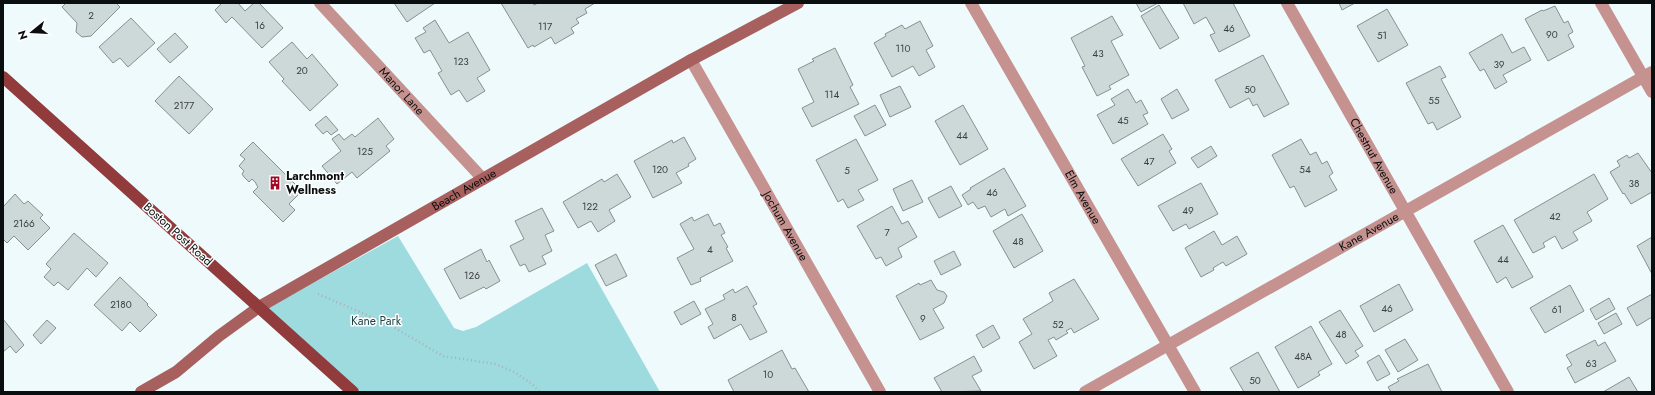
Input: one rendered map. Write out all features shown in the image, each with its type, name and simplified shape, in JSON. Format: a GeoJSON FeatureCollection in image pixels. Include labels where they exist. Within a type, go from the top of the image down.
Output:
{"type":"FeatureCollection","features":[{"type":"Feature","properties":{"kind":"main road","name":"Boston Post Road"},"geometry":{"type":"LineString","coordinates":[[3,77],[353,392]]}},
{"type":"Feature","properties":{"kind":"street","name":"Manor Lane"},"geometry":{"type":"LineString","coordinates":[[320,3],[483,179]]}},
{"type":"Feature","properties":{"kind":"street","name":"Beach Avenue"},"geometry":{"type":"LineString","coordinates":[[141,392],[176,372],[219,336],[259,307],[691,60],[798,3]]}},
{"type":"Feature","properties":{"kind":"street","name":"Elm Avenue"},"geometry":{"type":"LineString","coordinates":[[971,3],[1195,392]]}},
{"type":"Feature","properties":{"kind":"street","name":"Chestnut Avenue"},"geometry":{"type":"LineString","coordinates":[[1287,3],[1508,392]]}},
{"type":"Feature","properties":{"kind":"street"},"geometry":{"type":"LineString","coordinates":[[1601,3],[1647,74],[1652,92]]}},
{"type":"Feature","properties":{"kind":"street","name":"Jochum Avenue"},"geometry":{"type":"LineString","coordinates":[[691,60],[880,392]]}},
{"type":"Feature","properties":{"kind":"street","name":"Kane Avenue"},"geometry":{"type":"LineString","coordinates":[[1086,392],[1647,74]]}},
{"type":"Feature","properties":{"kind":"path"},"geometry":{"type":"LineString","coordinates":[[297,286],[388,324],[443,356],[496,364],[516,373],[532,384],[540,392]]}},
{"type":"Feature","properties":{"kind":"green space","name":"Kane Park"},"geometry":{"type":"Polygon","coordinates":[[[398,236],[454,328],[463,331],[476,327],[587,263],[660,392],[361,392],[266,309],[398,236]]]}},
{"type":"Feature","properties":{"kind":"building"},"geometry":{"type":"Polygon","coordinates":[[[66,3],[116,3],[120,7],[91,36],[82,37],[76,32],[77,23],[62,7],[66,3]]]}},
{"type":"Feature","properties":{"kind":"building"},"geometry":{"type":"Polygon","coordinates":[[[222,3],[238,3],[245,11],[254,3],[259,3],[283,28],[262,48],[232,17],[226,23],[215,10],[222,3]]]}},
{"type":"Feature","properties":{"kind":"building"},"geometry":{"type":"Polygon","coordinates":[[[394,3],[435,3],[407,22],[394,3]]]}},
{"type":"Feature","properties":{"kind":"building"},"geometry":{"type":"Polygon","coordinates":[[[501,3],[533,3],[534,5],[538,3],[595,3],[585,9],[587,13],[576,19],[579,23],[571,28],[574,33],[555,44],[551,37],[534,47],[533,45],[528,48],[501,3]]]}},
{"type":"Feature","properties":{"kind":"building"},"geometry":{"type":"Polygon","coordinates":[[[1136,3],[1158,3],[1141,12],[1136,3]]]}},
{"type":"Feature","properties":{"kind":"building"},"geometry":{"type":"Polygon","coordinates":[[[1183,3],[1233,3],[1250,36],[1219,52],[1210,35],[1215,33],[1206,17],[1194,24],[1183,3]]]}},
{"type":"Feature","properties":{"kind":"building"},"geometry":{"type":"Polygon","coordinates":[[[1339,3],[1355,3],[1342,10],[1339,3]]]}},
{"type":"Feature","properties":{"kind":"building"},"geometry":{"type":"Polygon","coordinates":[[[1159,5],[1179,38],[1160,49],[1141,16],[1159,5]]]}},
{"type":"Feature","properties":{"kind":"building"},"geometry":{"type":"Polygon","coordinates":[[[1555,6],[1564,23],[1568,21],[1573,32],[1568,35],[1574,47],[1548,61],[1525,19],[1542,10],[1543,11],[1555,6]]]}},
{"type":"Feature","properties":{"kind":"building"},"geometry":{"type":"Polygon","coordinates":[[[1387,9],[1408,45],[1378,62],[1357,26],[1387,9]]]}},
{"type":"Feature","properties":{"kind":"building"},"geometry":{"type":"Polygon","coordinates":[[[1112,16],[1123,35],[1111,41],[1129,75],[1109,86],[1111,89],[1097,96],[1082,67],[1085,66],[1071,38],[1112,16]]]}},
{"type":"Feature","properties":{"kind":"building"},"geometry":{"type":"Polygon","coordinates":[[[131,18],[155,43],[128,67],[120,58],[113,63],[99,47],[131,18]]]}},
{"type":"Feature","properties":{"kind":"building"},"geometry":{"type":"Polygon","coordinates":[[[435,20],[449,43],[468,32],[490,70],[477,78],[485,91],[467,102],[459,90],[451,95],[438,73],[442,71],[430,50],[424,53],[415,38],[426,32],[423,28],[435,20]]]}},
{"type":"Feature","properties":{"kind":"building"},"geometry":{"type":"Polygon","coordinates":[[[920,21],[933,46],[926,50],[935,67],[919,76],[913,66],[892,77],[874,43],[886,36],[885,34],[902,25],[905,29],[920,21]]]}},
{"type":"Feature","properties":{"kind":"building"},"geometry":{"type":"Polygon","coordinates":[[[175,33],[188,47],[170,63],[157,49],[175,33]]]}},
{"type":"Feature","properties":{"kind":"building"},"geometry":{"type":"Polygon","coordinates":[[[1502,34],[1512,53],[1524,47],[1531,60],[1503,75],[1507,82],[1495,89],[1484,69],[1480,71],[1469,53],[1502,34]]]}},
{"type":"Feature","properties":{"kind":"building"},"geometry":{"type":"Polygon","coordinates":[[[292,42],[307,59],[312,54],[338,85],[310,111],[282,81],[284,79],[269,62],[292,42]]]}},
{"type":"Feature","properties":{"kind":"building"},"geometry":{"type":"Polygon","coordinates":[[[835,48],[853,85],[850,87],[859,104],[812,127],[802,108],[814,102],[798,69],[814,61],[812,59],[835,48]]]}},
{"type":"Feature","properties":{"kind":"building"},"geometry":{"type":"Polygon","coordinates":[[[1263,55],[1289,104],[1264,117],[1257,104],[1253,106],[1249,98],[1230,108],[1215,80],[1263,55]]]}},
{"type":"Feature","properties":{"kind":"building"},"geometry":{"type":"Polygon","coordinates":[[[1440,66],[1446,77],[1441,79],[1461,117],[1437,130],[1433,122],[1428,124],[1406,83],[1440,66]]]}},
{"type":"Feature","properties":{"kind":"building"},"geometry":{"type":"Polygon","coordinates":[[[179,76],[213,109],[189,134],[155,101],[179,76]]]}},
{"type":"Feature","properties":{"kind":"building"},"geometry":{"type":"Polygon","coordinates":[[[900,86],[911,107],[890,117],[880,95],[900,86]]]}},
{"type":"Feature","properties":{"kind":"building"},"geometry":{"type":"Polygon","coordinates":[[[1128,89],[1136,103],[1141,100],[1148,113],[1143,115],[1148,124],[1113,144],[1097,115],[1115,105],[1111,99],[1128,89]]]}},
{"type":"Feature","properties":{"kind":"building"},"geometry":{"type":"Polygon","coordinates":[[[1177,89],[1189,110],[1172,119],[1161,99],[1177,89]]]}},
{"type":"Feature","properties":{"kind":"building"},"geometry":{"type":"Polygon","coordinates":[[[875,105],[886,125],[865,136],[854,116],[875,105]]]}},
{"type":"Feature","properties":{"kind":"building"},"geometry":{"type":"Polygon","coordinates":[[[963,105],[988,149],[960,165],[935,121],[963,105]]]}},
{"type":"Feature","properties":{"kind":"building"},"geometry":{"type":"Polygon","coordinates":[[[326,116],[338,130],[331,135],[327,131],[323,134],[315,125],[326,116]]]}},
{"type":"Feature","properties":{"kind":"building"},"geometry":{"type":"Polygon","coordinates":[[[378,118],[394,139],[386,146],[390,151],[357,178],[352,172],[337,184],[322,166],[341,151],[332,139],[339,134],[344,140],[352,134],[355,137],[378,118]]]}},
{"type":"Feature","properties":{"kind":"building"},"geometry":{"type":"Polygon","coordinates":[[[1163,134],[1172,149],[1169,151],[1176,163],[1138,186],[1121,159],[1163,134]]]}},
{"type":"Feature","properties":{"kind":"building"},"geometry":{"type":"Polygon","coordinates":[[[684,137],[696,159],[688,164],[689,166],[676,173],[682,183],[653,198],[634,161],[672,140],[673,143],[684,137]]]}},
{"type":"Feature","properties":{"kind":"building"},"geometry":{"type":"Polygon","coordinates":[[[856,139],[878,180],[858,190],[864,200],[848,208],[843,199],[838,202],[816,160],[856,139]]]}},
{"type":"Feature","properties":{"kind":"building"},"geometry":{"type":"Polygon","coordinates":[[[1301,139],[1310,155],[1316,152],[1322,164],[1327,161],[1333,173],[1329,176],[1337,190],[1305,207],[1294,186],[1290,188],[1272,155],[1301,139]]]}},
{"type":"Feature","properties":{"kind":"building","name":"Larchmont Wellness"},"geometry":{"type":"Polygon","coordinates":[[[253,142],[302,191],[289,204],[295,210],[283,222],[253,192],[258,187],[256,183],[252,179],[249,182],[244,177],[242,174],[244,171],[239,166],[245,159],[240,155],[253,142]]]}},
{"type":"Feature","properties":{"kind":"building"},"geometry":{"type":"Polygon","coordinates":[[[1211,146],[1217,156],[1198,168],[1191,158],[1211,146]]]}},
{"type":"Feature","properties":{"kind":"building"},"geometry":{"type":"Polygon","coordinates":[[[1638,153],[1652,173],[1652,192],[1631,204],[1624,193],[1623,194],[1610,172],[1620,166],[1617,161],[1627,155],[1629,158],[1638,153]]]}},
{"type":"Feature","properties":{"kind":"building"},"geometry":{"type":"Polygon","coordinates":[[[1004,168],[1026,206],[1008,216],[1005,209],[991,217],[985,206],[978,209],[973,202],[968,205],[962,195],[971,189],[970,188],[1004,168]]]}},
{"type":"Feature","properties":{"kind":"building"},"geometry":{"type":"Polygon","coordinates":[[[617,174],[631,197],[609,210],[615,221],[598,232],[591,221],[578,228],[563,202],[602,179],[604,182],[617,174]]]}},
{"type":"Feature","properties":{"kind":"building"},"geometry":{"type":"Polygon","coordinates":[[[1594,174],[1608,199],[1587,212],[1592,221],[1573,232],[1578,240],[1562,249],[1555,236],[1543,243],[1545,247],[1533,253],[1514,220],[1594,174]]]}},
{"type":"Feature","properties":{"kind":"building"},"geometry":{"type":"Polygon","coordinates":[[[912,180],[923,202],[903,211],[893,189],[912,180]]]}},
{"type":"Feature","properties":{"kind":"building"},"geometry":{"type":"Polygon","coordinates":[[[1201,183],[1218,214],[1189,229],[1186,224],[1173,231],[1158,206],[1201,183]]]}},
{"type":"Feature","properties":{"kind":"building"},"geometry":{"type":"Polygon","coordinates":[[[951,186],[962,206],[939,218],[928,198],[951,186]]]}},
{"type":"Feature","properties":{"kind":"building"},"geometry":{"type":"Polygon","coordinates":[[[15,194],[24,204],[28,201],[43,215],[40,218],[50,228],[28,250],[14,236],[7,243],[3,239],[3,207],[15,194]]]}},
{"type":"Feature","properties":{"kind":"building"},"geometry":{"type":"Polygon","coordinates":[[[892,206],[902,224],[908,221],[917,237],[898,248],[902,257],[886,266],[881,257],[876,259],[857,226],[892,206]]]}},
{"type":"Feature","properties":{"kind":"building"},"geometry":{"type":"Polygon","coordinates":[[[542,208],[554,231],[545,235],[552,251],[542,256],[546,264],[529,272],[525,264],[520,266],[510,246],[524,239],[515,221],[542,208]]]}},
{"type":"Feature","properties":{"kind":"building"},"geometry":{"type":"Polygon","coordinates":[[[708,214],[714,226],[720,223],[725,233],[721,235],[728,247],[726,248],[733,261],[700,278],[701,281],[691,285],[677,258],[694,249],[680,224],[692,217],[694,221],[708,214]]]}},
{"type":"Feature","properties":{"kind":"building"},"geometry":{"type":"Polygon","coordinates":[[[1022,214],[1043,251],[1014,268],[993,231],[1022,214]]]}},
{"type":"Feature","properties":{"kind":"building"},"geometry":{"type":"Polygon","coordinates":[[[1503,225],[1533,277],[1512,288],[1506,277],[1497,283],[1474,241],[1503,225]]]}},
{"type":"Feature","properties":{"kind":"building"},"geometry":{"type":"Polygon","coordinates":[[[1214,231],[1222,245],[1237,236],[1247,254],[1226,266],[1223,262],[1213,268],[1214,270],[1201,277],[1185,248],[1214,231]]]}},
{"type":"Feature","properties":{"kind":"building"},"geometry":{"type":"Polygon","coordinates":[[[74,233],[108,263],[96,277],[87,268],[68,290],[58,282],[54,286],[44,277],[51,269],[46,264],[74,233]]]}},
{"type":"Feature","properties":{"kind":"building"},"geometry":{"type":"Polygon","coordinates":[[[1652,237],[1652,274],[1637,246],[1652,237]]]}},
{"type":"Feature","properties":{"kind":"building"},"geometry":{"type":"Polygon","coordinates":[[[481,249],[487,262],[489,260],[500,281],[486,289],[484,287],[460,299],[444,269],[481,249]]]}},
{"type":"Feature","properties":{"kind":"building"},"geometry":{"type":"Polygon","coordinates":[[[954,251],[961,265],[941,275],[934,261],[954,251]]]}},
{"type":"Feature","properties":{"kind":"building"},"geometry":{"type":"Polygon","coordinates":[[[616,254],[627,276],[606,286],[595,265],[616,254]]]}},
{"type":"Feature","properties":{"kind":"building"},"geometry":{"type":"Polygon","coordinates":[[[120,277],[148,304],[147,305],[157,315],[140,332],[130,322],[122,331],[94,305],[120,277]]]}},
{"type":"Feature","properties":{"kind":"building"},"geometry":{"type":"Polygon","coordinates":[[[1074,279],[1099,319],[1074,333],[1071,328],[1066,331],[1068,333],[1056,340],[1054,337],[1048,340],[1057,356],[1034,369],[1019,342],[1032,334],[1023,319],[1053,301],[1049,293],[1074,279]]]}},
{"type":"Feature","properties":{"kind":"building"},"geometry":{"type":"Polygon","coordinates":[[[931,280],[937,290],[944,292],[947,296],[944,303],[933,309],[944,328],[920,340],[896,296],[919,283],[920,285],[931,280]]]}},
{"type":"Feature","properties":{"kind":"building"},"geometry":{"type":"Polygon","coordinates":[[[1399,284],[1413,310],[1374,332],[1360,306],[1399,284]]]}},
{"type":"Feature","properties":{"kind":"building"},"geometry":{"type":"Polygon","coordinates":[[[1570,285],[1584,311],[1545,333],[1530,308],[1570,285]]]}},
{"type":"Feature","properties":{"kind":"building"},"geometry":{"type":"Polygon","coordinates":[[[747,286],[757,304],[753,306],[767,332],[750,340],[741,324],[714,339],[708,327],[713,324],[705,309],[725,299],[723,295],[733,289],[735,293],[747,286]]]}},
{"type":"Feature","properties":{"kind":"building"},"geometry":{"type":"Polygon","coordinates":[[[1652,294],[1652,317],[1637,326],[1627,308],[1652,294]]]}},
{"type":"Feature","properties":{"kind":"building"},"geometry":{"type":"Polygon","coordinates":[[[1609,298],[1615,309],[1596,320],[1590,309],[1609,298]]]}},
{"type":"Feature","properties":{"kind":"building"},"geometry":{"type":"Polygon","coordinates":[[[694,301],[701,314],[681,325],[674,312],[694,301]]]}},
{"type":"Feature","properties":{"kind":"building"},"geometry":{"type":"Polygon","coordinates":[[[1340,310],[1363,346],[1355,351],[1359,356],[1346,364],[1319,322],[1340,310]]]}},
{"type":"Feature","properties":{"kind":"building"},"geometry":{"type":"Polygon","coordinates":[[[1616,313],[1622,324],[1604,334],[1598,323],[1616,313]]]}},
{"type":"Feature","properties":{"kind":"building"},"geometry":{"type":"Polygon","coordinates":[[[3,319],[24,345],[16,353],[10,346],[3,352],[3,319]]]}},
{"type":"Feature","properties":{"kind":"building"},"geometry":{"type":"Polygon","coordinates":[[[47,320],[56,328],[41,344],[33,335],[47,320]]]}},
{"type":"Feature","properties":{"kind":"building"},"geometry":{"type":"Polygon","coordinates":[[[993,325],[1000,338],[983,348],[976,335],[993,325]]]}},
{"type":"Feature","properties":{"kind":"building"},"geometry":{"type":"Polygon","coordinates":[[[1311,326],[1332,364],[1318,372],[1320,375],[1298,388],[1275,347],[1311,326]]]}},
{"type":"Feature","properties":{"kind":"building"},"geometry":{"type":"Polygon","coordinates":[[[1405,339],[1418,360],[1398,372],[1385,350],[1405,339]]]}},
{"type":"Feature","properties":{"kind":"building"},"geometry":{"type":"Polygon","coordinates":[[[1595,340],[1598,346],[1605,342],[1616,361],[1575,383],[1567,368],[1572,365],[1566,355],[1595,340]]]}},
{"type":"Feature","properties":{"kind":"building"},"geometry":{"type":"Polygon","coordinates":[[[782,350],[792,369],[795,368],[809,392],[734,392],[728,380],[782,350]]]}},
{"type":"Feature","properties":{"kind":"building"},"geometry":{"type":"Polygon","coordinates":[[[1258,352],[1280,392],[1244,392],[1230,368],[1258,352]]]}},
{"type":"Feature","properties":{"kind":"building"},"geometry":{"type":"Polygon","coordinates":[[[1379,355],[1390,374],[1377,381],[1367,362],[1379,355]]]}},
{"type":"Feature","properties":{"kind":"building"},"geometry":{"type":"Polygon","coordinates":[[[974,356],[982,371],[972,376],[981,391],[942,392],[934,378],[974,356]]]}},
{"type":"Feature","properties":{"kind":"building"},"geometry":{"type":"Polygon","coordinates":[[[1428,364],[1442,392],[1391,392],[1388,387],[1399,381],[1397,379],[1428,364]]]}},
{"type":"Feature","properties":{"kind":"building"},"geometry":{"type":"Polygon","coordinates":[[[1629,377],[1638,392],[1603,392],[1629,377]]]}},
{"type":"Feature","properties":{"kind":"place","name":"Larchmont Wellness"},"geometry":{"type":"Point","coordinates":[275,183]}}]}
